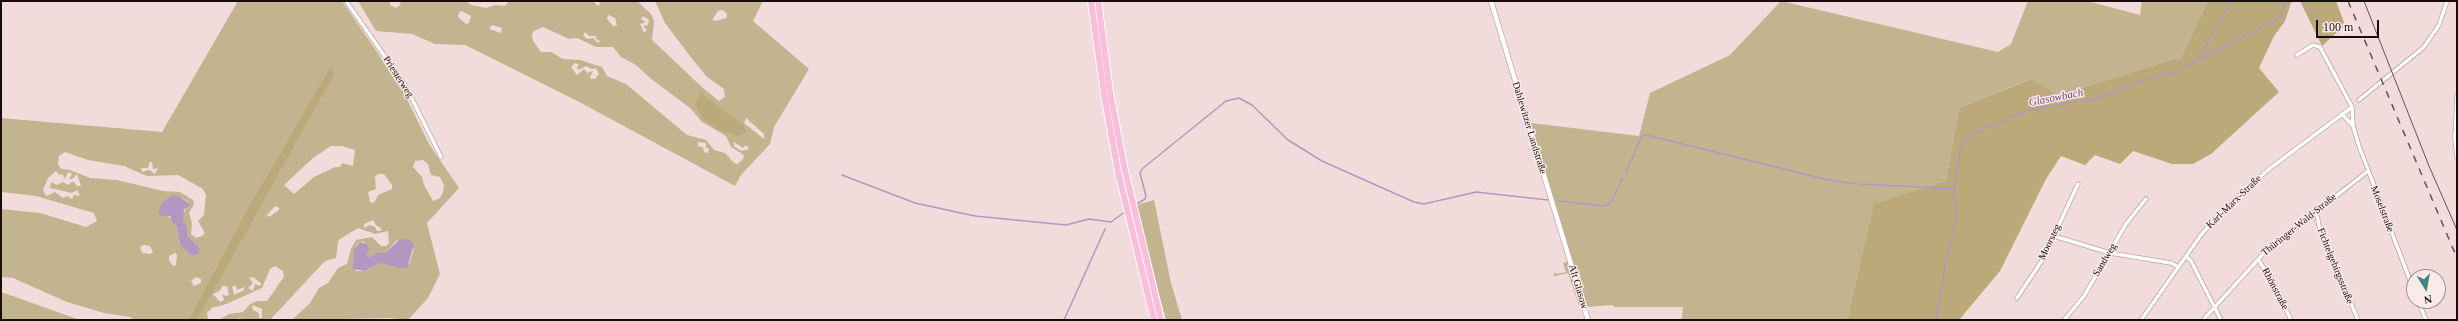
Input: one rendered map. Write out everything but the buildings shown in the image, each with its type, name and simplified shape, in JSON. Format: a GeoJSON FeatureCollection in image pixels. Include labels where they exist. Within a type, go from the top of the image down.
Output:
{"type":"FeatureCollection","features":[{"type":"Feature","properties":{"kind":"highway"},"geometry":{"type":"LineString","coordinates":[[1091,1],[1107,114],[1124,203],[1154,320]]}},
{"type":"Feature","properties":{"kind":"highway"},"geometry":{"type":"LineString","coordinates":[[1098,1],[1111,99],[1131,200],[1161,320]]}},
{"type":"Feature","properties":{"kind":"street","name":"Priesterweg"},"geometry":{"type":"LineString","coordinates":[[346,1],[405,86],[441,157]]}},
{"type":"Feature","properties":{"kind":"street","name":"Dahlewitzer Landstraße"},"geometry":{"type":"LineString","coordinates":[[1491,1],[1568,254]]}},
{"type":"Feature","properties":{"kind":"street"},"geometry":{"type":"LineString","coordinates":[[2359,100],[2427,43],[2438,25],[2447,1]]}},
{"type":"Feature","properties":{"kind":"street"},"geometry":{"type":"LineString","coordinates":[[2297,55],[2313,46],[2320,47],[2352,107]]}},
{"type":"Feature","properties":{"kind":"street"},"geometry":{"type":"LineString","coordinates":[[2457,96],[2455,139],[2457,157]]}},
{"type":"Feature","properties":{"kind":"street","name":"Karl-Marx-Straße"},"geometry":{"type":"LineString","coordinates":[[2141,320],[2205,229],[2240,194],[2273,166],[2352,107]]}},
{"type":"Feature","properties":{"kind":"street","name":"Moselstraße"},"geometry":{"type":"LineString","coordinates":[[2352,107],[2352,126],[2406,270]]}},
{"type":"Feature","properties":{"kind":"street","name":"Moselstraße"},"geometry":{"type":"LineString","coordinates":[[2342,114],[2352,126]]}},
{"type":"Feature","properties":{"kind":"street","name":"Thüringer-Wald-Straße"},"geometry":{"type":"LineString","coordinates":[[2203,320],[2214,306],[2258,260],[2316,210],[2368,171]]}},
{"type":"Feature","properties":{"kind":"street","name":"Moorsteg"},"geometry":{"type":"LineString","coordinates":[[2017,298],[2043,259],[2078,184]]}},
{"type":"Feature","properties":{"kind":"street","name":"Sandweg"},"geometry":{"type":"LineString","coordinates":[[2064,320],[2084,296],[2126,224],[2146,199]]}},
{"type":"Feature","properties":{"kind":"street","name":"Fichtelgebirgsstraße"},"geometry":{"type":"LineString","coordinates":[[2316,210],[2319,226],[2358,320]]}},
{"type":"Feature","properties":{"kind":"street"},"geometry":{"type":"LineString","coordinates":[[2054,236],[2110,253],[2171,263],[2179,267]]}},
{"type":"Feature","properties":{"kind":"street","name":"Alt Glasow"},"geometry":{"type":"LineString","coordinates":[[1568,254],[1588,320]]}},
{"type":"Feature","properties":{"kind":"street"},"geometry":{"type":"LineString","coordinates":[[2186,256],[2191,261],[2221,320]]}},
{"type":"Feature","properties":{"kind":"street","name":"Rhönstraße"},"geometry":{"type":"LineString","coordinates":[[2258,260],[2269,275],[2291,320]]}},
{"type":"Feature","properties":{"kind":"street"},"geometry":{"type":"LineString","coordinates":[[2421,309],[2426,320]]}},
{"type":"Feature","properties":{"kind":"shaded area"},"geometry":{"type":"Polygon","coordinates":[[[238,1],[342,1],[401,87],[429,144],[459,188],[427,223],[440,274],[428,298],[408,320],[389,318],[292,320],[310,303],[319,288],[328,283],[338,268],[347,264],[351,249],[356,240],[372,237],[381,246],[386,246],[389,243],[388,231],[375,234],[358,228],[340,239],[338,242],[336,258],[325,261],[270,320],[242,320],[239,318],[236,320],[219,320],[229,314],[243,312],[250,304],[257,301],[267,301],[284,277],[283,271],[275,266],[270,269],[262,288],[226,304],[212,308],[207,313],[208,320],[197,320],[330,67],[247,209],[188,320],[134,320],[130,317],[104,313],[67,302],[13,278],[1,277],[1,209],[40,213],[86,227],[97,221],[94,213],[36,196],[1,192],[1,118],[162,132],[238,1]],[[331,146],[313,158],[284,185],[294,194],[314,177],[335,167],[340,167],[342,163],[353,166],[355,150],[342,146],[331,146]],[[65,152],[59,156],[58,165],[62,169],[70,170],[90,178],[117,180],[163,191],[180,192],[193,200],[194,204],[189,213],[192,223],[191,234],[196,238],[205,233],[198,221],[204,215],[206,195],[203,189],[178,175],[147,176],[124,166],[88,160],[65,152]],[[423,160],[415,161],[413,167],[422,177],[424,185],[433,201],[440,198],[444,185],[440,177],[431,175],[428,164],[423,160]],[[150,162],[148,168],[141,168],[142,172],[149,170],[155,174],[158,168],[153,169],[152,162],[150,162]],[[56,171],[48,178],[43,190],[46,196],[55,192],[63,198],[67,196],[72,199],[74,195],[80,196],[77,190],[72,193],[50,188],[51,182],[57,185],[63,182],[68,185],[73,181],[77,186],[81,186],[77,174],[72,179],[69,179],[72,174],[68,172],[65,179],[62,174],[59,175],[56,171]],[[379,174],[375,176],[376,189],[368,192],[370,202],[374,203],[378,195],[392,189],[392,185],[384,174],[379,174]],[[180,197],[167,215],[177,225],[180,245],[190,255],[200,250],[200,248],[187,235],[187,226],[183,220],[183,215],[189,202],[180,197]],[[275,206],[267,215],[269,217],[279,210],[279,208],[275,206]],[[373,220],[364,224],[364,228],[370,225],[375,227],[377,231],[381,231],[381,228],[376,225],[373,220]],[[397,240],[385,253],[377,253],[369,257],[367,254],[367,244],[362,241],[357,244],[353,265],[356,271],[365,271],[379,263],[398,268],[409,264],[414,249],[397,240]],[[144,245],[140,247],[142,253],[150,254],[153,252],[150,246],[144,245]],[[175,253],[169,256],[169,260],[173,266],[176,265],[177,255],[175,253]],[[196,277],[191,281],[194,286],[201,283],[201,279],[196,277]],[[253,277],[249,278],[253,283],[248,288],[253,291],[255,284],[259,286],[262,284],[253,277]],[[222,286],[220,291],[213,294],[220,302],[224,300],[222,294],[226,296],[229,295],[227,286],[222,286]],[[232,286],[234,295],[244,290],[244,287],[237,290],[236,286],[232,286]],[[252,305],[253,310],[259,313],[259,318],[262,318],[262,309],[252,305]]]}},
{"type":"Feature","properties":{"kind":"shaded area"},"geometry":{"type":"Polygon","coordinates":[[[358,1],[389,1],[391,6],[396,8],[400,5],[401,1],[466,1],[471,5],[486,8],[495,5],[505,6],[509,1],[593,1],[598,6],[600,4],[599,1],[637,1],[651,14],[654,21],[652,40],[719,101],[725,97],[724,89],[707,77],[693,60],[665,23],[655,1],[763,1],[753,21],[809,69],[774,127],[770,144],[741,175],[735,186],[583,104],[465,45],[435,44],[412,34],[376,31],[358,1]],[[723,10],[718,11],[712,20],[716,21],[726,18],[727,14],[723,10]],[[462,11],[459,12],[458,17],[466,24],[469,23],[471,16],[462,11]],[[608,15],[607,19],[613,26],[617,26],[615,18],[608,15]],[[643,16],[641,19],[646,22],[640,24],[644,33],[647,30],[643,26],[648,25],[649,20],[643,16]],[[492,25],[489,29],[501,33],[502,28],[492,25]],[[543,27],[534,31],[532,34],[533,41],[541,52],[551,52],[563,59],[580,60],[602,67],[607,76],[626,84],[687,135],[706,140],[714,150],[725,153],[734,163],[738,164],[743,159],[744,155],[731,147],[726,136],[702,122],[690,108],[650,78],[636,65],[621,57],[613,47],[596,47],[577,38],[569,39],[543,27]],[[585,32],[583,36],[588,39],[593,38],[598,43],[600,41],[596,39],[596,36],[589,36],[585,32]],[[575,63],[571,67],[577,75],[584,69],[587,73],[593,71],[590,77],[591,79],[595,79],[599,74],[596,68],[592,69],[586,66],[578,70],[577,67],[579,65],[575,63]],[[746,118],[744,123],[764,139],[764,134],[746,118]],[[698,142],[698,146],[703,147],[704,152],[708,153],[709,148],[706,148],[706,143],[698,142]],[[734,142],[734,146],[741,151],[749,149],[746,145],[743,148],[734,142]]]}},
{"type":"Feature","properties":{"kind":"shaded area"},"geometry":{"type":"Polygon","coordinates":[[[1781,1],[1998,52],[2011,44],[2028,1],[2087,1],[2140,15],[2142,1],[2208,1],[2181,57],[2058,95],[2030,79],[1959,108],[1946,181],[1874,205],[1847,320],[1693,320],[1682,319],[1683,307],[1614,307],[1613,305],[1586,307],[1578,280],[1581,279],[1580,274],[1576,274],[1531,123],[1639,136],[1650,93],[1730,55],[1781,1]]]}},
{"type":"Feature","properties":{"kind":"shaded area"},"geometry":{"type":"Polygon","coordinates":[[[2208,1],[2296,1],[2291,3],[2285,21],[2274,36],[2259,68],[2279,92],[2211,154],[2193,164],[2172,164],[2133,151],[2120,164],[2095,155],[2085,165],[2061,156],[2046,179],[2000,271],[1959,320],[1847,320],[1874,204],[1946,181],[1959,108],[2031,79],[2058,95],[2181,57],[2208,1]]]}},
{"type":"Feature","properties":{"kind":"shaded area"},"geometry":{"type":"Polygon","coordinates":[[[2300,1],[2336,1],[2345,25],[2322,46],[2300,1]]]}},
{"type":"Feature","properties":{"kind":"shaded area"},"geometry":{"type":"Polygon","coordinates":[[[330,67],[332,68],[334,74],[197,320],[188,320],[247,209],[330,67]]]}},
{"type":"Feature","properties":{"kind":"shaded area"},"geometry":{"type":"Polygon","coordinates":[[[702,94],[742,124],[746,130],[745,133],[737,136],[717,129],[702,118],[695,103],[699,95],[702,94]]]}},
{"type":"Feature","properties":{"kind":"shaded area"},"geometry":{"type":"Polygon","coordinates":[[[172,195],[180,197],[190,204],[184,210],[183,220],[187,226],[187,235],[200,248],[199,253],[195,255],[190,255],[180,245],[177,226],[172,222],[170,216],[162,216],[158,212],[162,203],[172,195]]]}},
{"type":"Feature","properties":{"kind":"shaded area"},"geometry":{"type":"Polygon","coordinates":[[[1154,200],[1171,283],[1182,320],[1166,320],[1146,245],[1137,205],[1154,200]]]}},
{"type":"Feature","properties":{"kind":"shaded area"},"geometry":{"type":"Polygon","coordinates":[[[400,239],[410,240],[414,245],[407,268],[398,268],[379,263],[365,271],[353,269],[354,250],[360,242],[367,244],[369,249],[367,254],[369,257],[377,253],[385,253],[400,239]]]}},
{"type":"Feature","properties":{"kind":"shaded area"},"geometry":{"type":"Polygon","coordinates":[[[1568,262],[1581,304],[1579,306],[1568,273],[1555,276],[1553,275],[1556,272],[1556,274],[1566,272],[1563,263],[1568,262]]]}},
{"type":"Feature","properties":{"kind":"shaded area"},"geometry":{"type":"Polygon","coordinates":[[[1,293],[4,293],[80,320],[1,320],[1,293]]]}},
{"type":"Feature","properties":{"kind":"waterway"},"geometry":{"type":"LineString","coordinates":[[2199,58],[2231,1]]}},
{"type":"Feature","properties":{"kind":"waterway","name":"Glasowbach"},"geometry":{"type":"LineString","coordinates":[[1936,320],[1947,255],[1956,221],[1954,189],[1961,146],[1974,133],[2030,110],[2099,98],[2144,80],[2174,73],[2281,17],[2285,1]]}},
{"type":"Feature","properties":{"kind":"waterway"},"geometry":{"type":"LineString","coordinates":[[1135,205],[1145,199],[1146,196],[1140,173],[1142,169],[1226,101],[1239,98],[1252,105],[1288,140],[1322,161],[1414,202],[1424,204],[1476,192],[1548,200]]}},
{"type":"Feature","properties":{"kind":"waterway"},"geometry":{"type":"LineString","coordinates":[[1626,172],[1642,136],[1646,135],[1824,179],[1855,184]]}},
{"type":"Feature","properties":{"kind":"waterway"},"geometry":{"type":"LineString","coordinates":[[842,175],[915,203],[975,216],[1066,225],[1089,219],[1111,222],[1126,211]]}},
{"type":"Feature","properties":{"kind":"waterway"},"geometry":{"type":"LineString","coordinates":[[1559,201],[1603,206],[1610,204],[1623,178]]}},
{"type":"Feature","properties":{"kind":"waterway"},"geometry":{"type":"LineString","coordinates":[[1860,184],[1954,189]]}},
{"type":"Feature","properties":{"kind":"waterway"},"geometry":{"type":"LineString","coordinates":[[1064,320],[1105,229]]}},
{"type":"Feature","properties":{"kind":"tram line"},"geometry":{"type":"LineString","coordinates":[[2364,1],[2429,166],[2457,230]]}},
{"type":"Feature","properties":{"kind":"railway"},"geometry":{"type":"LineString","coordinates":[[2348,1],[2457,258]]}}]}
